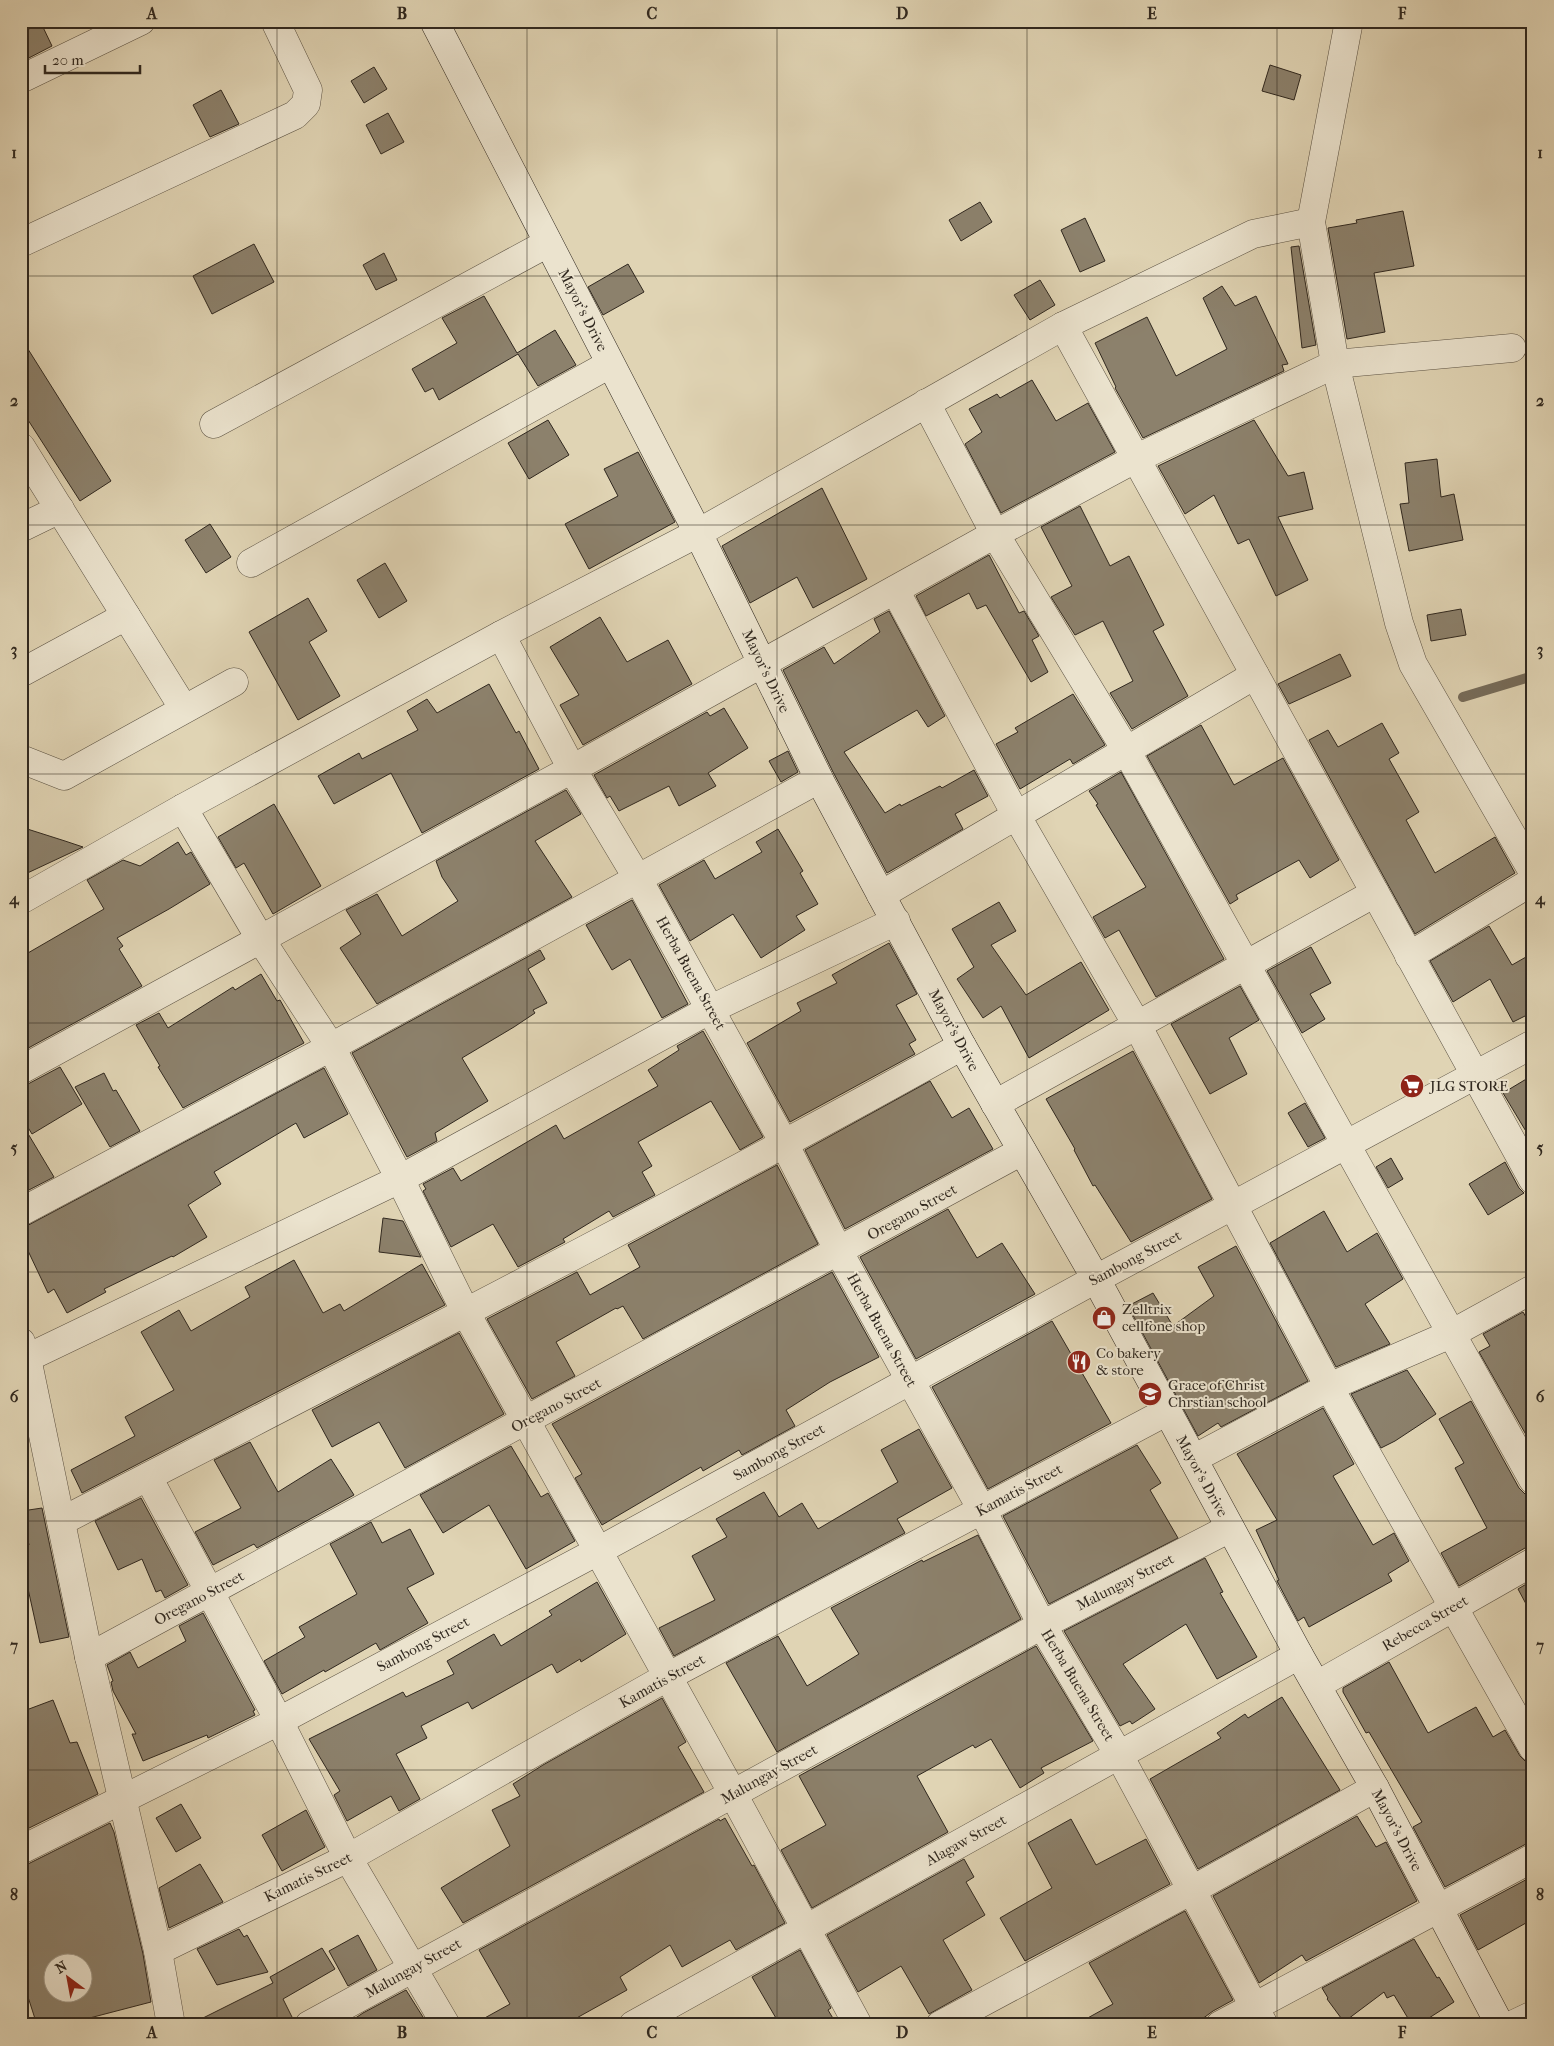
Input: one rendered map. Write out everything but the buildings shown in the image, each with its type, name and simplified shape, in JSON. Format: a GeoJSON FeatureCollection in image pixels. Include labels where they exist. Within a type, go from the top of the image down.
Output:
{"type":"FeatureCollection","features":[{"type":"Feature","properties":{"kind":"street"},"geometry":{"type":"LineString","coordinates":[[21,243],[295,115],[306,104],[308,90],[275,21]]}},
{"type":"Feature","properties":{"kind":"street","name":"Mayor's Drive"},"geometry":{"type":"LineString","coordinates":[[434,21],[698,534],[819,779],[962,1046],[1096,1279],[1166,1412],[1375,1788],[1500,2025]]}},
{"type":"Feature","properties":{"kind":"street"},"geometry":{"type":"LineString","coordinates":[[1349,21],[1311,222],[1335,364],[1400,623],[1414,664],[1533,872]]}},
{"type":"Feature","properties":{"kind":"street"},"geometry":{"type":"LineString","coordinates":[[21,79],[135,23]]}},
{"type":"Feature","properties":{"kind":"street"},"geometry":{"type":"LineString","coordinates":[[21,900],[183,808],[501,635],[698,534],[1063,326],[1253,234],[1311,222]]}},
{"type":"Feature","properties":{"kind":"street"},"geometry":{"type":"LineString","coordinates":[[214,424],[548,243]]}},
{"type":"Feature","properties":{"kind":"street"},"geometry":{"type":"LineString","coordinates":[[1063,326],[1134,459],[1533,1180]]}},
{"type":"Feature","properties":{"kind":"street"},"geometry":{"type":"LineString","coordinates":[[21,1070],[261,940],[1134,459],[1335,364],[1512,348]]}},
{"type":"Feature","properties":{"kind":"street"},"geometry":{"type":"LineString","coordinates":[[251,563],[610,364]]}},
{"type":"Feature","properties":{"kind":"street"},"geometry":{"type":"LineString","coordinates":[[926,403],[995,534],[1126,750],[1533,1480]]}},
{"type":"Feature","properties":{"kind":"street"},"geometry":{"type":"LineString","coordinates":[[21,447],[184,708]]}},
{"type":"Feature","properties":{"kind":"street"},"geometry":{"type":"LineString","coordinates":[[21,528],[60,508]]}},
{"type":"Feature","properties":{"kind":"street"},"geometry":{"type":"LineString","coordinates":[[895,590],[1016,815],[1136,1025],[1329,1387],[1533,1748]]}},
{"type":"Feature","properties":{"kind":"street"},"geometry":{"type":"LineString","coordinates":[[21,673],[126,616]]}},
{"type":"Feature","properties":{"kind":"street","name":"Herba Buena Street"},"geometry":{"type":"LineString","coordinates":[[501,635],[572,769],[638,879],[785,1145],[840,1252],[982,1510],[1042,1625],[1120,1755],[1259,2016]]}},
{"type":"Feature","properties":{"kind":"street"},"geometry":{"type":"LineString","coordinates":[[881,895],[1255,675]]}},
{"type":"Feature","properties":{"kind":"street"},"geometry":{"type":"LineString","coordinates":[[21,759],[64,776],[234,682]]}},
{"type":"Feature","properties":{"kind":"street"},"geometry":{"type":"LineString","coordinates":[[21,1212],[331,1047],[819,779]]}},
{"type":"Feature","properties":{"kind":"street"},"geometry":{"type":"LineString","coordinates":[[183,808],[261,940],[331,1047],[400,1179],[466,1313],[733,1794],[858,2025]]}},
{"type":"Feature","properties":{"kind":"street"},"geometry":{"type":"LineString","coordinates":[[1409,956],[1533,882]]}},
{"type":"Feature","properties":{"kind":"street"},"geometry":{"type":"LineString","coordinates":[[995,1104],[1375,892]]}},
{"type":"Feature","properties":{"kind":"street"},"geometry":{"type":"LineString","coordinates":[[171,2025],[158,1951],[89,1658],[62,1521],[24,1350],[400,1179],[710,1009],[896,920]]}},
{"type":"Feature","properties":{"kind":"street","name":"Sambong Street"},"geometry":{"type":"LineString","coordinates":[[21,1850],[279,1721],[598,1550],[1474,1074],[1533,1044]]}},
{"type":"Feature","properties":{"kind":"street"},"geometry":{"type":"LineString","coordinates":[[62,1521],[466,1313],[785,1145],[962,1046]]}},
{"type":"Feature","properties":{"kind":"street","name":"Oregano Street"},"geometry":{"type":"LineString","coordinates":[[89,1658],[840,1252],[1022,1151]]}},
{"type":"Feature","properties":{"kind":"street"},"geometry":{"type":"LineString","coordinates":[[1193,1459],[1329,1387],[1451,1334],[1533,1289]]}},
{"type":"Feature","properties":{"kind":"street","name":"Kamatis Street"},"geometry":{"type":"LineString","coordinates":[[158,1951],[348,1858],[667,1677],[1166,1412]]}},
{"type":"Feature","properties":{"kind":"street"},"geometry":{"type":"LineString","coordinates":[[148,1477],[279,1721],[348,1858],[446,2025]]}},
{"type":"Feature","properties":{"kind":"street","name":"Malungay Street"},"geometry":{"type":"LineString","coordinates":[[309,2025],[1042,1625],[1230,1528]]}},
{"type":"Feature","properties":{"kind":"street","name":"Rebecca Street"},"geometry":{"type":"LineString","coordinates":[[1317,1685],[1533,1562]]}},
{"type":"Feature","properties":{"kind":"street","name":"Alagaw Street"},"geometry":{"type":"LineString","coordinates":[[633,2025],[1300,1655]]}},
{"type":"Feature","properties":{"kind":"street"},"geometry":{"type":"LineString","coordinates":[[940,2025],[1192,1890],[1375,1788]]}},
{"type":"Feature","properties":{"kind":"street"},"geometry":{"type":"LineString","coordinates":[[1220,2025],[1259,2016],[1439,1909],[1533,1858]]}},
{"type":"Feature","properties":{"kind":"street"},"geometry":{"type":"LineString","coordinates":[[1512,2025],[1533,2015]]}},
{"type":"Feature","properties":{"kind":"waterway"},"geometry":{"type":"LineString","coordinates":[[1463,697],[1533,676]]}},
{"type":"Feature","properties":{"kind":"place","name":"JLG STORE"},"geometry":{"type":"Point","coordinates":[1412,1086]}},
{"type":"Feature","properties":{"kind":"place","name":"Zelltrix cellfone shop"},"geometry":{"type":"Point","coordinates":[1104,1318]}},
{"type":"Feature","properties":{"kind":"place","name":"Co bakery & store"},"geometry":{"type":"Point","coordinates":[1079,1362]}},
{"type":"Feature","properties":{"kind":"place","name":"Grace of Christ Chrstian school"},"geometry":{"type":"Point","coordinates":[1150,1394]}}]}
